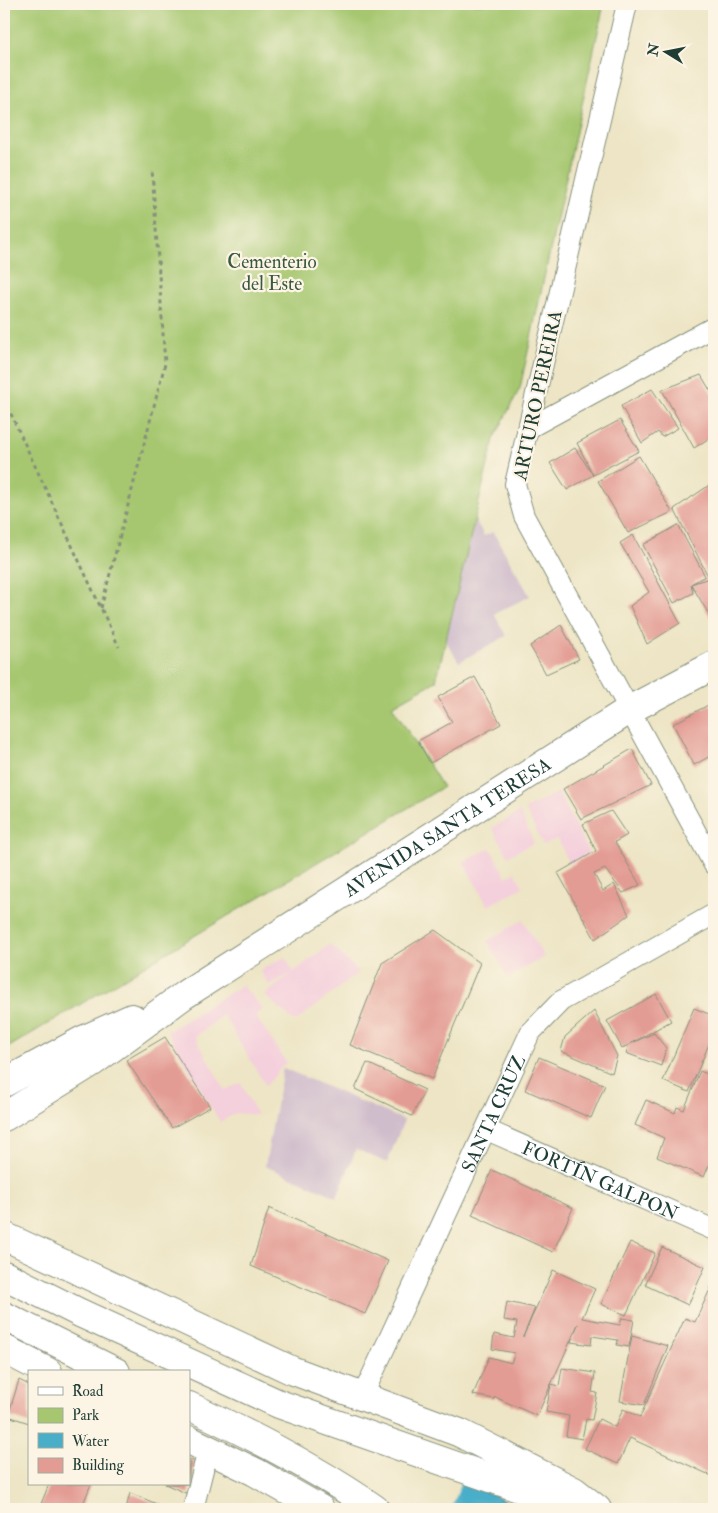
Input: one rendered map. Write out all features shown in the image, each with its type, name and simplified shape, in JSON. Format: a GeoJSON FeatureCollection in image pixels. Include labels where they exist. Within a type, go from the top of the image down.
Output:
{"type":"FeatureCollection","features":[{"type":"Feature","properties":{"kind":"main road","name":"AVENIDA SANTA TERESA"},"geometry":{"type":"LineString","coordinates":[[4,1117],[94,1061],[184,995],[629,710],[714,665]]}},
{"type":"Feature","properties":{"kind":"main road","name":"AVENIDA SANTA TERESA"},"geometry":{"type":"LineString","coordinates":[[4,1084],[83,1040],[184,995]]}},
{"type":"Feature","properties":{"kind":"main road"},"geometry":{"type":"LineString","coordinates":[[4,1236],[291,1370],[363,1395],[460,1433],[574,1491],[597,1509]]}},
{"type":"Feature","properties":{"kind":"main road"},"geometry":{"type":"LineString","coordinates":[[4,1275],[80,1313],[279,1404],[579,1509]]}},
{"type":"Feature","properties":{"kind":"main road"},"geometry":{"type":"LineString","coordinates":[[4,1316],[112,1370]]}},
{"type":"Feature","properties":{"kind":"main road"},"geometry":{"type":"LineString","coordinates":[[4,1349],[44,1370]]}},
{"type":"Feature","properties":{"kind":"main road"},"geometry":{"type":"LineString","coordinates":[[190,1406],[262,1440],[336,1482],[375,1509]]}},
{"type":"Feature","properties":{"kind":"main road"},"geometry":{"type":"LineString","coordinates":[[198,1445],[255,1472],[320,1509]]}},
{"type":"Feature","properties":{"kind":"street","name":"ARTURO PEREIRA"},"geometry":{"type":"LineString","coordinates":[[627,4],[515,484],[524,516],[714,865]]}},
{"type":"Feature","properties":{"kind":"street"},"geometry":{"type":"LineString","coordinates":[[527,429],[714,326]]}},
{"type":"Feature","properties":{"kind":"street","name":"SANTA CRUZ"},"geometry":{"type":"LineString","coordinates":[[363,1395],[487,1130],[530,1033],[542,1018],[561,1001],[714,914]]}},
{"type":"Feature","properties":{"kind":"street","name":"FORTÍN GALPON"},"geometry":{"type":"LineString","coordinates":[[487,1130],[714,1230]]}},
{"type":"Feature","properties":{"kind":"street"},"geometry":{"type":"LineString","coordinates":[[193,1509],[198,1445]]}},
{"type":"Feature","properties":{"kind":"path"},"geometry":{"type":"LineString","coordinates":[[101,608],[164,364],[152,169]]}},
{"type":"Feature","properties":{"kind":"path"},"geometry":{"type":"LineString","coordinates":[[4,399],[119,646]]}},
{"type":"Feature","properties":{"kind":"shaded area"},"geometry":{"type":"Polygon","coordinates":[[[475,519],[484,536],[493,532],[530,596],[494,614],[506,636],[459,662],[445,640],[475,519]]]}},
{"type":"Feature","properties":{"kind":"shaded area"},"geometry":{"type":"Polygon","coordinates":[[[558,792],[589,853],[570,864],[557,839],[543,845],[525,809],[558,792]]]}},
{"type":"Feature","properties":{"kind":"shaded area"},"geometry":{"type":"Polygon","coordinates":[[[520,812],[534,843],[508,856],[492,828],[520,812]]]}},
{"type":"Feature","properties":{"kind":"shaded area"},"geometry":{"type":"Polygon","coordinates":[[[490,848],[506,877],[515,872],[523,887],[488,906],[463,862],[490,848]]]}},
{"type":"Feature","properties":{"kind":"shaded area"},"geometry":{"type":"Polygon","coordinates":[[[523,920],[544,957],[508,977],[487,941],[523,920]]]}},
{"type":"Feature","properties":{"kind":"shaded area"},"geometry":{"type":"Polygon","coordinates":[[[330,944],[359,972],[295,1022],[264,995],[291,974],[268,985],[260,970],[285,957],[294,972],[330,944]]]}},
{"type":"Feature","properties":{"kind":"shaded area"},"geometry":{"type":"Polygon","coordinates":[[[242,985],[263,1009],[255,1015],[286,1062],[266,1086],[223,1015],[195,1037],[225,1090],[241,1083],[257,1115],[236,1113],[220,1122],[167,1032],[242,985]]]}},
{"type":"Feature","properties":{"kind":"shaded area"},"geometry":{"type":"Polygon","coordinates":[[[283,1068],[404,1120],[387,1163],[356,1149],[337,1197],[265,1166],[283,1068]]]}},
{"type":"Feature","properties":{"kind":"green space","name":"Cementerio del Este"},"geometry":{"type":"Polygon","coordinates":[[[4,4],[604,4],[520,388],[494,439],[436,681],[392,706],[443,787],[4,1050],[4,4]]]}},
{"type":"Feature","properties":{"kind":"water"},"geometry":{"type":"Polygon","coordinates":[[[381,1463],[467,1483],[522,1509],[408,1509],[381,1463]]]}},
{"type":"Feature","properties":{"kind":"pier"},"geometry":{"type":"Polygon","coordinates":[[[399,1460],[463,1479],[451,1509],[403,1509],[371,1486],[380,1461],[399,1460]]]}},
{"type":"Feature","properties":{"kind":"building"},"geometry":{"type":"Polygon","coordinates":[[[701,375],[714,397],[714,435],[694,448],[662,390],[701,375]]]}},
{"type":"Feature","properties":{"kind":"building"},"geometry":{"type":"Polygon","coordinates":[[[652,389],[678,428],[662,437],[658,432],[642,443],[621,406],[652,389]]]}},
{"type":"Feature","properties":{"kind":"building"},"geometry":{"type":"Polygon","coordinates":[[[620,420],[639,451],[593,475],[577,443],[620,420]]]}},
{"type":"Feature","properties":{"kind":"building"},"geometry":{"type":"Polygon","coordinates":[[[575,448],[593,475],[567,490],[550,463],[575,448]]]}},
{"type":"Feature","properties":{"kind":"building"},"geometry":{"type":"Polygon","coordinates":[[[639,456],[672,512],[628,533],[598,481],[639,456]]]}},
{"type":"Feature","properties":{"kind":"building"},"geometry":{"type":"Polygon","coordinates":[[[714,482],[714,623],[691,584],[709,578],[674,509],[714,482]]]}},
{"type":"Feature","properties":{"kind":"building"},"geometry":{"type":"Polygon","coordinates":[[[678,525],[705,576],[691,584],[693,593],[674,603],[643,545],[678,525]]]}},
{"type":"Feature","properties":{"kind":"building"},"geometry":{"type":"Polygon","coordinates":[[[633,535],[680,623],[647,644],[630,606],[649,592],[620,543],[633,535]]]}},
{"type":"Feature","properties":{"kind":"building"},"geometry":{"type":"Polygon","coordinates":[[[561,625],[579,659],[546,674],[530,646],[561,625]]]}},
{"type":"Feature","properties":{"kind":"building"},"geometry":{"type":"Polygon","coordinates":[[[475,677],[501,724],[430,763],[418,741],[452,722],[438,697],[475,677]]]}},
{"type":"Feature","properties":{"kind":"building"},"geometry":{"type":"Polygon","coordinates":[[[710,704],[714,711],[714,754],[694,765],[673,724],[710,704]]]}},
{"type":"Feature","properties":{"kind":"building"},"geometry":{"type":"Polygon","coordinates":[[[632,749],[651,785],[581,819],[563,789],[632,749]]]}},
{"type":"Feature","properties":{"kind":"building"},"geometry":{"type":"Polygon","coordinates":[[[611,811],[627,835],[615,842],[640,885],[623,893],[605,869],[594,874],[603,891],[614,884],[629,915],[595,939],[558,873],[596,851],[583,824],[611,811]]]}},
{"type":"Feature","properties":{"kind":"building"},"geometry":{"type":"Polygon","coordinates":[[[435,930],[480,963],[432,1079],[350,1045],[382,963],[435,930]]]}},
{"type":"Feature","properties":{"kind":"building"},"geometry":{"type":"Polygon","coordinates":[[[656,994],[671,1021],[630,1044],[654,1033],[666,1048],[661,1066],[626,1053],[629,1045],[622,1048],[607,1021],[656,994]]]}},
{"type":"Feature","properties":{"kind":"building"},"geometry":{"type":"Polygon","coordinates":[[[694,1008],[714,1016],[714,1032],[689,1092],[663,1081],[694,1008]]]}},
{"type":"Feature","properties":{"kind":"building"},"geometry":{"type":"Polygon","coordinates":[[[594,1011],[617,1056],[612,1073],[561,1051],[565,1037],[594,1011]]]}},
{"type":"Feature","properties":{"kind":"building"},"geometry":{"type":"Polygon","coordinates":[[[165,1037],[210,1107],[172,1128],[126,1060],[165,1037]]]}},
{"type":"Feature","properties":{"kind":"building"},"geometry":{"type":"Polygon","coordinates":[[[539,1057],[605,1085],[591,1118],[525,1090],[539,1057]]]}},
{"type":"Feature","properties":{"kind":"building"},"geometry":{"type":"Polygon","coordinates":[[[367,1063],[425,1090],[412,1116],[355,1089],[367,1063]]]}},
{"type":"Feature","properties":{"kind":"building"},"geometry":{"type":"Polygon","coordinates":[[[700,1071],[714,1077],[714,1154],[704,1177],[657,1157],[664,1138],[635,1125],[646,1100],[675,1113],[677,1107],[684,1110],[700,1071]]]}},
{"type":"Feature","properties":{"kind":"building"},"geometry":{"type":"Polygon","coordinates":[[[492,1170],[573,1208],[553,1252],[472,1215],[492,1170]]]}},
{"type":"Feature","properties":{"kind":"building"},"geometry":{"type":"Polygon","coordinates":[[[269,1208],[388,1261],[365,1314],[251,1266],[269,1208]]]}},
{"type":"Feature","properties":{"kind":"building"},"geometry":{"type":"Polygon","coordinates":[[[630,1242],[655,1253],[626,1315],[601,1304],[630,1242]]]}},
{"type":"Feature","properties":{"kind":"building"},"geometry":{"type":"Polygon","coordinates":[[[662,1247],[705,1267],[688,1305],[645,1285],[662,1247]]]}},
{"type":"Feature","properties":{"kind":"building"},"geometry":{"type":"Polygon","coordinates":[[[553,1270],[595,1289],[582,1318],[620,1325],[622,1318],[634,1320],[629,1347],[617,1345],[618,1340],[592,1336],[591,1345],[571,1342],[578,1324],[537,1416],[495,1397],[494,1399],[473,1395],[489,1357],[511,1363],[515,1353],[492,1349],[494,1334],[514,1338],[517,1322],[504,1320],[507,1302],[535,1308],[523,1337],[553,1270]]]}},
{"type":"Feature","properties":{"kind":"building"},"geometry":{"type":"Polygon","coordinates":[[[712,1285],[714,1286],[714,1477],[630,1438],[618,1464],[585,1449],[599,1419],[615,1427],[623,1409],[640,1417],[685,1318],[695,1322],[712,1285]]]}},
{"type":"Feature","properties":{"kind":"building"},"geometry":{"type":"Polygon","coordinates":[[[632,1336],[668,1346],[644,1405],[620,1401],[632,1336]]]}},
{"type":"Feature","properties":{"kind":"building"},"geometry":{"type":"Polygon","coordinates":[[[562,1368],[595,1373],[592,1392],[597,1393],[592,1420],[586,1419],[582,1439],[566,1436],[569,1416],[546,1412],[551,1384],[559,1386],[562,1368]]]}},
{"type":"Feature","properties":{"kind":"building"},"geometry":{"type":"Polygon","coordinates":[[[19,1380],[28,1384],[28,1423],[8,1416],[19,1380]]]}},
{"type":"Feature","properties":{"kind":"building"},"geometry":{"type":"Polygon","coordinates":[[[190,1460],[195,1462],[190,1485],[190,1460]]]}},
{"type":"Feature","properties":{"kind":"building"},"geometry":{"type":"Polygon","coordinates":[[[48,1486],[90,1486],[81,1509],[39,1509],[48,1486]]]}},
{"type":"Feature","properties":{"kind":"building"},"geometry":{"type":"Polygon","coordinates":[[[170,1486],[190,1486],[188,1494],[170,1486]]]}},
{"type":"Feature","properties":{"kind":"building"},"geometry":{"type":"Polygon","coordinates":[[[130,1493],[169,1509],[126,1509],[130,1493]]]}}]}
